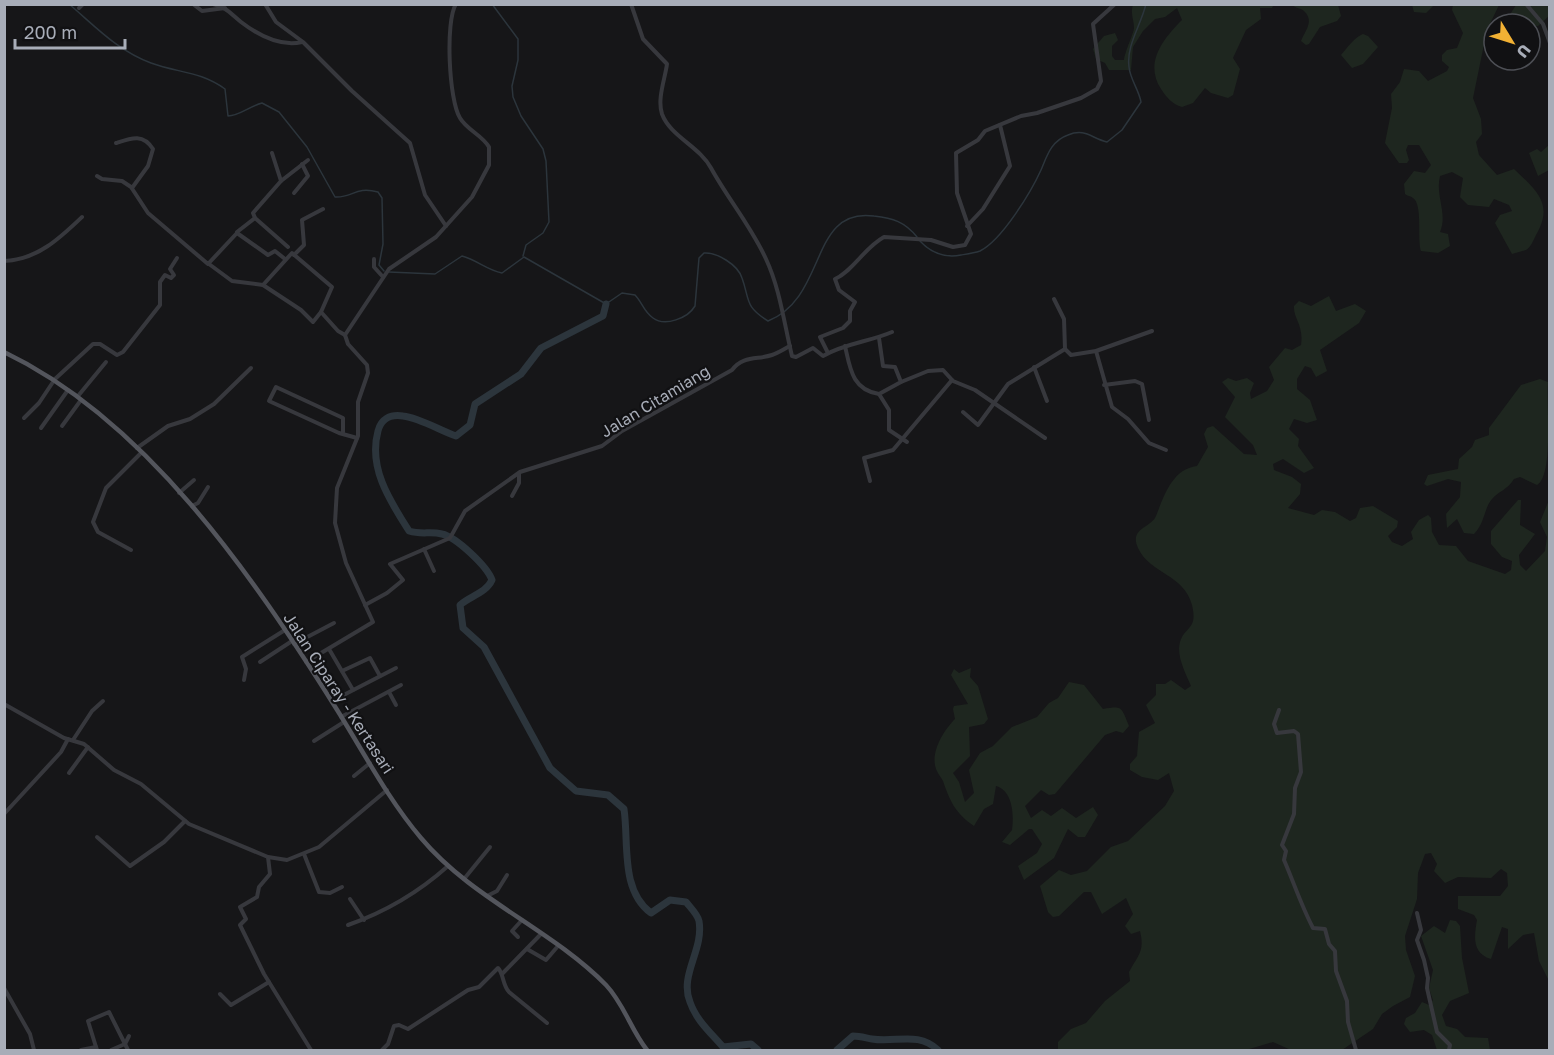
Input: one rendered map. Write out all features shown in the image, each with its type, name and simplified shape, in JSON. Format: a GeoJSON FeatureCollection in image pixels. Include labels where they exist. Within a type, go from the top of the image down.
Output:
{"type":"FeatureCollection","features":[{"type":"Feature","properties":{"kind":"main road","name":"Jalan Ciparay - Kertasari"},"geometry":{"type":"LineString","coordinates":[[4,352],[69,389],[136,448],[179,493],[248,576],[332,701],[413,830],[464,879],[558,946],[607,986],[647,1050]]}},
{"type":"Feature","properties":{"kind":"street"},"geometry":{"type":"LineString","coordinates":[[193,4],[202,10],[226,8]]}},
{"type":"Feature","properties":{"kind":"street"},"geometry":{"type":"LineString","coordinates":[[213,4],[226,8],[249,27],[276,42],[303,42]]}},
{"type":"Feature","properties":{"kind":"street"},"geometry":{"type":"LineString","coordinates":[[265,4],[276,22],[303,42],[352,91],[410,143],[425,195],[446,226]]}},
{"type":"Feature","properties":{"kind":"street"},"geometry":{"type":"LineString","coordinates":[[345,335],[389,269],[408,258],[446,226],[480,185],[489,165],[490,155],[486,142],[464,123],[456,110],[450,31],[451,12],[456,4]]}},
{"type":"Feature","properties":{"kind":"street"},"geometry":{"type":"LineString","coordinates":[[631,4],[643,39],[667,63],[661,101],[664,117],[710,166],[722,189],[757,242],[767,261],[785,316],[794,357],[813,348],[821,356],[845,345],[879,338],[892,332]]}},
{"type":"Feature","properties":{"kind":"street"},"geometry":{"type":"LineString","coordinates":[[828,353],[820,337],[843,328],[850,321],[850,311],[855,302],[839,290],[834,281],[863,252],[884,237],[931,240],[961,247],[970,237],[957,193],[955,155],[978,140],[985,130],[1082,98],[1097,88],[1101,81],[1093,24],[1115,4]]}},
{"type":"Feature","properties":{"kind":"street"},"geometry":{"type":"LineString","coordinates":[[1526,4],[1543,24],[1550,43]]}},
{"type":"Feature","properties":{"kind":"street"},"geometry":{"type":"LineString","coordinates":[[968,226],[983,209],[1010,166],[1000,124]]}},
{"type":"Feature","properties":{"kind":"street"},"geometry":{"type":"LineString","coordinates":[[116,143],[140,138],[153,149],[147,168],[132,188]]}},
{"type":"Feature","properties":{"kind":"street"},"geometry":{"type":"LineString","coordinates":[[272,153],[281,181]]}},
{"type":"Feature","properties":{"kind":"street"},"geometry":{"type":"LineString","coordinates":[[288,247],[255,218],[253,213],[281,181],[308,160]]}},
{"type":"Feature","properties":{"kind":"street"},"geometry":{"type":"LineString","coordinates":[[294,193],[308,176],[302,164]]}},
{"type":"Feature","properties":{"kind":"street"},"geometry":{"type":"LineString","coordinates":[[97,176],[102,179],[122,181],[132,188],[148,213],[186,249],[232,281],[263,285],[301,310],[313,322],[333,289],[290,253],[263,285]]}},
{"type":"Feature","properties":{"kind":"street"},"geometry":{"type":"LineString","coordinates":[[294,255],[304,245],[302,220],[322,209]]}},
{"type":"Feature","properties":{"kind":"street"},"geometry":{"type":"LineString","coordinates":[[4,261],[29,256],[54,244],[82,217]]}},
{"type":"Feature","properties":{"kind":"street"},"geometry":{"type":"LineString","coordinates":[[209,264],[237,233],[255,218]]}},
{"type":"Feature","properties":{"kind":"street"},"geometry":{"type":"LineString","coordinates":[[237,233],[268,255],[275,251],[285,260]]}},
{"type":"Feature","properties":{"kind":"street"},"geometry":{"type":"LineString","coordinates":[[24,417],[39,402],[55,379],[93,344],[100,344],[117,355],[123,352],[160,305],[160,282],[165,275],[172,278],[174,274],[170,264],[177,258]]}},
{"type":"Feature","properties":{"kind":"street"},"geometry":{"type":"LineString","coordinates":[[374,259],[374,267],[384,276]]}},
{"type":"Feature","properties":{"kind":"street"},"geometry":{"type":"LineString","coordinates":[[1054,299],[1064,319],[1062,330],[1065,349],[1071,355],[1096,351],[1152,331]]}},
{"type":"Feature","properties":{"kind":"street"},"geometry":{"type":"LineString","coordinates":[[306,662],[371,625],[373,620],[346,563],[335,523],[337,488],[360,427],[358,402],[368,367],[348,344],[345,335],[321,312]]}},
{"type":"Feature","properties":{"kind":"street"},"geometry":{"type":"LineString","coordinates":[[879,338],[883,366],[896,367],[901,382]]}},
{"type":"Feature","properties":{"kind":"street"},"geometry":{"type":"LineString","coordinates":[[845,345],[849,370],[855,381],[864,389],[879,394],[889,410],[889,430],[905,440]]}},
{"type":"Feature","properties":{"kind":"street","name":"Jalan Citamiang"},"geometry":{"type":"LineString","coordinates":[[424,549],[450,538],[454,534],[457,522],[467,509],[519,474],[538,465],[602,446],[622,431],[732,370],[740,363],[761,355],[771,356],[790,346]]}},
{"type":"Feature","properties":{"kind":"street"},"geometry":{"type":"LineString","coordinates":[[963,412],[978,425],[1008,384],[1065,349]]}},
{"type":"Feature","properties":{"kind":"street"},"geometry":{"type":"LineString","coordinates":[[1096,351],[1112,407],[1128,419],[1153,446],[1166,450]]}},
{"type":"Feature","properties":{"kind":"street"},"geometry":{"type":"LineString","coordinates":[[62,426],[106,362]]}},
{"type":"Feature","properties":{"kind":"street"},"geometry":{"type":"LineString","coordinates":[[1034,367],[1047,401]]}},
{"type":"Feature","properties":{"kind":"street"},"geometry":{"type":"LineString","coordinates":[[136,448],[168,426],[190,419],[214,404],[251,368]]}},
{"type":"Feature","properties":{"kind":"street"},"geometry":{"type":"LineString","coordinates":[[879,394],[901,382],[936,369],[943,370],[952,381],[975,390],[1045,438]]}},
{"type":"Feature","properties":{"kind":"street"},"geometry":{"type":"LineString","coordinates":[[870,481],[865,458],[891,452],[905,440],[952,381]]}},
{"type":"Feature","properties":{"kind":"street"},"geometry":{"type":"LineString","coordinates":[[1104,385],[1136,381],[1142,384],[1149,420]]}},
{"type":"Feature","properties":{"kind":"street"},"geometry":{"type":"LineString","coordinates":[[343,432],[343,418],[276,387],[270,401],[339,433],[343,432],[357,438]]}},
{"type":"Feature","properties":{"kind":"street"},"geometry":{"type":"LineString","coordinates":[[40,428],[69,389]]}},
{"type":"Feature","properties":{"kind":"street"},"geometry":{"type":"LineString","coordinates":[[131,550],[98,532],[93,522],[106,488],[141,453]]}},
{"type":"Feature","properties":{"kind":"street"},"geometry":{"type":"LineString","coordinates":[[512,496],[519,483],[519,474]]}},
{"type":"Feature","properties":{"kind":"street"},"geometry":{"type":"LineString","coordinates":[[179,493],[194,480]]}},
{"type":"Feature","properties":{"kind":"street"},"geometry":{"type":"LineString","coordinates":[[191,507],[198,503],[208,487]]}},
{"type":"Feature","properties":{"kind":"street"},"geometry":{"type":"LineString","coordinates":[[365,605],[387,593],[403,580],[390,564],[424,549],[434,572]]}},
{"type":"Feature","properties":{"kind":"street"},"geometry":{"type":"LineString","coordinates":[[260,662],[293,642],[334,623]]}},
{"type":"Feature","properties":{"kind":"street"},"geometry":{"type":"LineString","coordinates":[[244,680],[246,669],[242,657],[285,630]]}},
{"type":"Feature","properties":{"kind":"street"},"geometry":{"type":"LineString","coordinates":[[329,649],[353,690]]}},
{"type":"Feature","properties":{"kind":"street"},"geometry":{"type":"LineString","coordinates":[[342,671],[370,658],[380,676]]}},
{"type":"Feature","properties":{"kind":"street"},"geometry":{"type":"LineString","coordinates":[[332,701],[396,668]]}},
{"type":"Feature","properties":{"kind":"street"},"geometry":{"type":"LineString","coordinates":[[314,741],[343,719],[401,685]]}},
{"type":"Feature","properties":{"kind":"street"},"geometry":{"type":"LineString","coordinates":[[389,692],[396,705]]}},
{"type":"Feature","properties":{"kind":"street"},"geometry":{"type":"LineString","coordinates":[[4,814],[61,752],[103,701]]}},
{"type":"Feature","properties":{"kind":"street"},"geometry":{"type":"LineString","coordinates":[[4,704],[88,747],[114,770],[141,784],[185,821],[268,857],[287,860],[319,847],[387,790]]}},
{"type":"Feature","properties":{"kind":"street"},"geometry":{"type":"LineString","coordinates":[[1279,710],[1274,724],[1277,733],[1294,731],[1298,734],[1301,772],[1295,788],[1294,814],[1282,845],[1286,851],[1284,860],[1296,879],[1302,907],[1313,928],[1324,929],[1329,944],[1335,951],[1336,970],[1347,1001],[1348,1022],[1356,1050]]}},
{"type":"Feature","properties":{"kind":"street"},"geometry":{"type":"LineString","coordinates":[[69,773],[88,747]]}},
{"type":"Feature","properties":{"kind":"street"},"geometry":{"type":"LineString","coordinates":[[354,776],[370,763]]}},
{"type":"Feature","properties":{"kind":"street"},"geometry":{"type":"LineString","coordinates":[[97,837],[130,866],[156,849],[185,821]]}},
{"type":"Feature","properties":{"kind":"street"},"geometry":{"type":"LineString","coordinates":[[464,879],[490,847]]}},
{"type":"Feature","properties":{"kind":"street"},"geometry":{"type":"LineString","coordinates":[[304,854],[319,892],[330,893],[342,887]]}},
{"type":"Feature","properties":{"kind":"street"},"geometry":{"type":"LineString","coordinates":[[268,857],[270,874],[259,886],[256,898],[240,907],[246,919],[240,926],[269,982],[311,1050]]}},
{"type":"Feature","properties":{"kind":"street"},"geometry":{"type":"LineString","coordinates":[[348,924],[382,912],[425,886],[448,866]]}},
{"type":"Feature","properties":{"kind":"street"},"geometry":{"type":"LineString","coordinates":[[487,896],[497,891],[507,875]]}},
{"type":"Feature","properties":{"kind":"street"},"geometry":{"type":"LineString","coordinates":[[350,898],[364,920]]}},
{"type":"Feature","properties":{"kind":"street"},"geometry":{"type":"LineString","coordinates":[[1417,914],[1421,930],[1417,940],[1428,978],[1426,988],[1437,1032],[1450,1045],[1449,1050]]}},
{"type":"Feature","properties":{"kind":"street"},"geometry":{"type":"LineString","coordinates":[[519,937],[512,931],[522,921]]}},
{"type":"Feature","properties":{"kind":"street"},"geometry":{"type":"LineString","coordinates":[[502,974],[541,934]]}},
{"type":"Feature","properties":{"kind":"street"},"geometry":{"type":"LineString","coordinates":[[527,949],[546,960],[558,946]]}},
{"type":"Feature","properties":{"kind":"street"},"geometry":{"type":"LineString","coordinates":[[382,1050],[389,1043],[394,1026],[399,1024],[407,1030],[468,990],[479,987],[497,968],[509,992],[547,1023]]}},
{"type":"Feature","properties":{"kind":"street"},"geometry":{"type":"LineString","coordinates":[[220,994],[231,1005],[269,982]]}},
{"type":"Feature","properties":{"kind":"street"},"geometry":{"type":"LineString","coordinates":[[4,988],[30,1034],[34,1050]]}},
{"type":"Feature","properties":{"kind":"street"},"geometry":{"type":"LineString","coordinates":[[81,1050],[97,1049],[88,1021],[109,1012],[128,1050]]}},
{"type":"Feature","properties":{"kind":"street"},"geometry":{"type":"LineString","coordinates":[[111,1050],[125,1044],[129,1036]]}},
{"type":"Feature","properties":{"kind":"shaded area"},"geometry":{"type":"Polygon","coordinates":[[[1274,4],[1272,8],[1260,8],[1261,19],[1246,30],[1233,58],[1240,69],[1233,95],[1228,98],[1211,93],[1205,88],[1193,103],[1182,107],[1170,100],[1161,89],[1154,70],[1155,61],[1168,35],[1182,20],[1177,8],[1165,17],[1155,19],[1143,31],[1133,47],[1131,70],[1109,70],[1105,63],[1096,59],[1093,49],[1104,36],[1115,33],[1118,40],[1112,46],[1112,56],[1115,60],[1124,60],[1134,30],[1133,5],[1274,4]]]}},
{"type":"Feature","properties":{"kind":"shaded area"},"geometry":{"type":"Polygon","coordinates":[[[1412,4],[1434,5],[1426,13],[1414,12],[1412,4]]]}},
{"type":"Feature","properties":{"kind":"shaded area"},"geometry":{"type":"Polygon","coordinates":[[[1292,5],[1338,5],[1341,16],[1337,21],[1320,27],[1306,45],[1301,41],[1308,26],[1308,16],[1304,11],[1292,5]]]}},
{"type":"Feature","properties":{"kind":"shaded area"},"geometry":{"type":"Polygon","coordinates":[[[1453,5],[1499,5],[1496,12],[1482,12],[1482,54],[1473,98],[1481,119],[1482,134],[1476,142],[1479,155],[1497,175],[1514,169],[1536,191],[1543,206],[1541,224],[1531,246],[1512,254],[1495,223],[1500,215],[1512,211],[1509,205],[1494,199],[1489,207],[1468,205],[1460,197],[1463,178],[1452,172],[1440,176],[1439,183],[1443,218],[1440,232],[1448,234],[1450,246],[1438,253],[1421,251],[1418,207],[1413,198],[1405,194],[1404,184],[1414,171],[1425,173],[1431,165],[1419,145],[1408,145],[1406,150],[1409,160],[1407,163],[1399,163],[1385,143],[1392,108],[1391,94],[1400,82],[1404,69],[1419,71],[1428,81],[1447,71],[1449,67],[1442,61],[1442,55],[1447,50],[1457,48],[1463,33],[1452,10],[1453,5]]]}},
{"type":"Feature","properties":{"kind":"shaded area"},"geometry":{"type":"Polygon","coordinates":[[[1516,5],[1549,5],[1549,16],[1542,22],[1542,12],[1512,12],[1516,5]]]}},
{"type":"Feature","properties":{"kind":"shaded area"},"geometry":{"type":"Polygon","coordinates":[[[1363,34],[1378,47],[1363,64],[1352,68],[1341,55],[1354,40],[1363,34]]]}},
{"type":"Feature","properties":{"kind":"shaded area"},"geometry":{"type":"Polygon","coordinates":[[[1549,145],[1549,170],[1538,176],[1529,153],[1537,149],[1541,152],[1549,145]]]}},
{"type":"Feature","properties":{"kind":"shaded area"},"geometry":{"type":"Polygon","coordinates":[[[1329,296],[1336,311],[1355,304],[1366,311],[1359,323],[1320,350],[1327,371],[1316,377],[1311,368],[1305,366],[1297,379],[1297,389],[1310,400],[1317,420],[1307,423],[1294,419],[1289,429],[1299,439],[1298,446],[1314,468],[1304,473],[1283,459],[1273,464],[1274,470],[1292,477],[1301,484],[1300,494],[1288,508],[1314,515],[1322,510],[1335,512],[1350,521],[1356,518],[1360,508],[1373,506],[1398,521],[1397,527],[1388,536],[1392,542],[1402,546],[1413,539],[1411,532],[1419,520],[1428,515],[1431,518],[1432,532],[1439,545],[1456,546],[1468,561],[1505,574],[1511,570],[1512,561],[1502,557],[1491,544],[1491,531],[1518,500],[1521,500],[1520,525],[1535,534],[1519,555],[1520,565],[1526,571],[1545,551],[1547,537],[1540,522],[1549,500],[1549,981],[1539,961],[1534,933],[1523,935],[1508,949],[1508,929],[1502,927],[1491,959],[1477,949],[1475,932],[1477,920],[1474,915],[1458,909],[1458,896],[1500,896],[1508,886],[1507,873],[1501,869],[1491,878],[1458,877],[1445,883],[1434,871],[1437,864],[1431,853],[1425,854],[1418,873],[1417,899],[1405,936],[1406,950],[1415,976],[1410,997],[1382,1014],[1373,1029],[1342,1050],[1291,1050],[1273,1042],[1246,1050],[1058,1050],[1058,1042],[1071,1029],[1086,1023],[1105,1001],[1130,981],[1129,972],[1140,953],[1142,944],[1140,931],[1131,934],[1125,926],[1133,914],[1126,898],[1102,914],[1091,892],[1084,892],[1059,916],[1053,917],[1048,912],[1040,886],[1059,870],[1071,875],[1087,871],[1111,847],[1128,841],[1165,806],[1174,791],[1169,773],[1158,780],[1142,777],[1130,770],[1130,764],[1137,756],[1139,732],[1155,723],[1146,705],[1156,695],[1156,684],[1165,684],[1171,680],[1185,690],[1191,686],[1182,665],[1179,647],[1182,637],[1192,623],[1192,605],[1188,595],[1175,580],[1143,557],[1138,548],[1136,536],[1156,516],[1175,478],[1188,468],[1197,466],[1208,447],[1204,434],[1207,428],[1213,426],[1244,454],[1257,455],[1253,445],[1225,417],[1235,397],[1222,382],[1228,378],[1236,381],[1247,378],[1254,383],[1250,393],[1251,399],[1267,391],[1274,380],[1269,367],[1285,348],[1292,350],[1301,345],[1301,332],[1294,306],[1299,301],[1311,306],[1329,296]]]}},
{"type":"Feature","properties":{"kind":"shaded area"},"geometry":{"type":"Polygon","coordinates":[[[1540,379],[1548,382],[1548,438],[1546,468],[1542,479],[1537,485],[1520,477],[1514,479],[1509,486],[1492,499],[1474,534],[1464,533],[1457,519],[1447,528],[1446,514],[1460,497],[1461,482],[1448,479],[1427,486],[1424,484],[1428,475],[1458,469],[1459,459],[1472,447],[1475,440],[1489,435],[1489,428],[1521,385],[1540,379]]]}},
{"type":"Feature","properties":{"kind":"shaded area"},"geometry":{"type":"Polygon","coordinates":[[[971,668],[970,677],[978,686],[988,719],[984,724],[969,727],[970,756],[953,773],[959,782],[965,802],[974,793],[969,770],[980,753],[993,746],[1012,727],[1037,717],[1049,703],[1058,698],[1069,682],[1084,685],[1103,709],[1120,709],[1129,726],[1123,733],[1116,731],[1105,735],[1055,794],[1049,795],[1041,790],[1025,806],[1031,818],[1042,810],[1051,816],[1062,808],[1076,818],[1093,807],[1098,815],[1085,837],[1078,837],[1068,829],[1054,858],[1024,880],[1018,866],[1037,853],[1042,844],[1032,829],[1010,845],[1002,842],[1012,830],[1013,824],[1011,804],[1006,793],[996,786],[993,804],[984,809],[974,826],[954,806],[936,769],[936,749],[955,719],[954,706],[968,704],[951,675],[954,669],[959,673],[971,668]]]}},
{"type":"Feature","properties":{"kind":"shaded area"},"geometry":{"type":"Polygon","coordinates":[[[1450,920],[1456,921],[1460,926],[1462,958],[1469,993],[1450,1001],[1442,1015],[1446,1026],[1457,1029],[1465,1037],[1488,1038],[1490,1050],[1437,1050],[1432,1035],[1424,1030],[1410,1032],[1404,1024],[1406,1018],[1415,1013],[1422,1002],[1429,1005],[1433,1000],[1429,988],[1433,970],[1421,936],[1434,926],[1445,933],[1450,920]]]}},
{"type":"Feature","properties":{"kind":"waterway"},"geometry":{"type":"LineString","coordinates":[[69,4],[108,38],[139,58],[207,79],[225,89],[228,116],[262,103],[279,112],[307,147],[335,197],[364,190],[378,192],[382,198],[383,244],[379,265],[384,271]]}},
{"type":"Feature","properties":{"kind":"waterway"},"geometry":{"type":"LineString","coordinates":[[492,4],[518,39],[518,60],[512,86],[513,97],[521,116],[543,149],[546,161],[549,222],[543,233],[526,245],[523,256]]}},
{"type":"Feature","properties":{"kind":"waterway"},"geometry":{"type":"LineString","coordinates":[[920,241],[929,249],[944,255],[955,256],[980,251],[997,237],[1015,215],[1057,141],[1068,135],[1079,133],[1088,134],[1107,142],[1122,130],[1141,102],[1130,71],[1129,59],[1132,43],[1146,4]]}},
{"type":"Feature","properties":{"kind":"waterway"},"geometry":{"type":"LineString","coordinates":[[389,272],[435,274],[462,256],[502,273],[524,257],[606,304],[622,293],[635,295],[647,313],[658,321],[664,322],[682,317],[695,306],[699,258],[704,253],[709,253],[726,260],[736,268],[742,278],[751,307],[768,321],[787,309],[801,293],[828,239],[838,225],[853,217],[881,217],[903,224],[917,237]]}},
{"type":"Feature","properties":{"kind":"waterway"},"geometry":{"type":"LineString","coordinates":[[606,304],[603,316],[541,348],[521,374],[475,404],[470,425],[456,436],[409,417],[387,418],[381,423],[378,431],[376,445],[378,471],[388,496],[409,531],[448,536],[470,553],[489,574],[492,580],[486,588],[460,605],[463,628],[484,647],[550,768],[576,791],[608,795],[624,809],[630,879],[641,903],[651,913],[670,900],[686,902],[697,916],[700,932],[689,972],[687,992],[700,1020],[723,1047],[751,1044],[758,1050]]}},
{"type":"Feature","properties":{"kind":"waterway"},"geometry":{"type":"LineString","coordinates":[[837,1050],[853,1036],[881,1040],[915,1039],[930,1044],[938,1050]]}}]}
